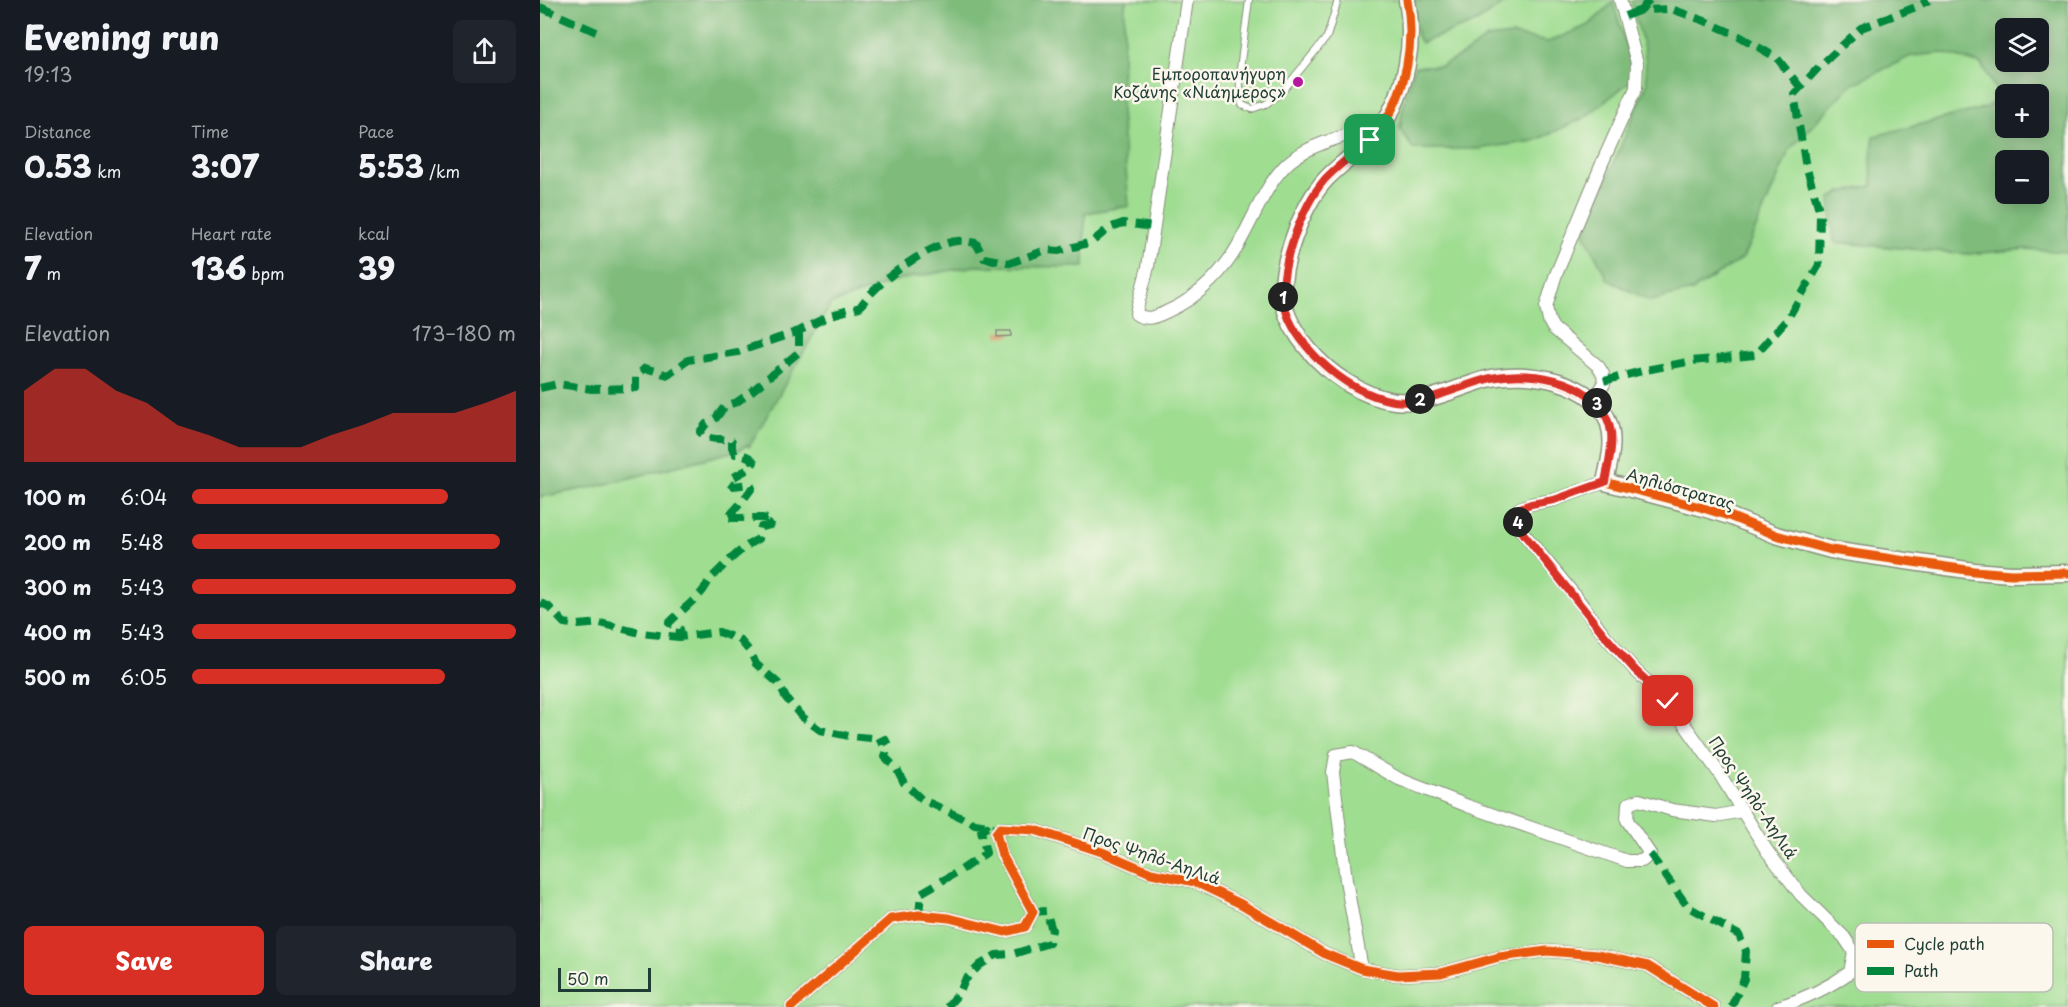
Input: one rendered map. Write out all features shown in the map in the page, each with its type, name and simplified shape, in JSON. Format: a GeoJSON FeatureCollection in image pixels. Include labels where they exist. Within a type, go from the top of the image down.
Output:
{"type":"FeatureCollection","features":[{"type":"Feature","properties":{"kind":"street"},"geometry":{"type":"LineString","coordinates":[[1187,0],[1148,267],[1136,314],[1142,319],[1151,318],[1186,303],[1213,279],[1242,239],[1270,185],[1290,162],[1301,154],[1330,141],[1382,125]]}},
{"type":"Feature","properties":{"kind":"street"},"geometry":{"type":"LineString","coordinates":[[1407,0],[1410,47],[1405,73],[1396,99],[1382,125],[1370,140],[1325,180],[1302,217],[1285,272],[1283,293],[1284,306],[1290,320],[1308,349],[1350,385],[1365,393],[1396,402],[1420,399],[1488,379],[1512,376],[1558,382],[1578,389],[1594,399],[1604,384],[1603,374],[1598,366],[1553,328],[1546,308],[1555,277],[1636,88],[1637,63],[1620,0]]}},
{"type":"Feature","properties":{"kind":"street","name":"Αηλιόστρατας"},"geometry":{"type":"LineString","coordinates":[[1594,399],[1607,417],[1611,434],[1605,482],[1700,507],[1776,535],[1831,550],[1974,571],[2011,574],[2068,573]]}},
{"type":"Feature","properties":{"kind":"street","name":"Προς Ψηλό-ΑηΛιά"},"geometry":{"type":"LineString","coordinates":[[1605,482],[1554,500],[1520,508],[1517,515],[1519,528],[1613,645],[1635,670],[1668,701],[1719,773],[1767,851],[1801,895],[1844,937],[1854,952],[1850,972],[1836,982],[1797,1001],[1778,1007]]}},
{"type":"Feature","properties":{"kind":"street"},"geometry":{"type":"LineString","coordinates":[[1362,969],[1346,880],[1333,772],[1336,755],[1353,752],[1399,779],[1467,807],[1627,861],[1642,861],[1650,854],[1627,820],[1629,804],[1638,800],[1672,810],[1716,816],[1742,811]]}},
{"type":"Feature","properties":{"kind":"street","name":"Προς Ψηλό-ΑηΛιά"},"geometry":{"type":"LineString","coordinates":[[791,1007],[891,919],[919,915],[949,918],[1005,932],[1025,927],[1033,912],[1002,855],[996,833],[1000,828],[1035,830],[1101,852],[1151,873],[1195,882],[1241,904],[1325,954],[1362,969],[1398,975],[1441,973],[1499,957],[1547,951],[1597,955],[1648,966],[1714,1007]]}},
{"type":"Feature","properties":{"kind":"lane"},"geometry":{"type":"LineString","coordinates":[[1249,0],[1239,77],[1242,105],[1252,110],[1266,104],[1282,92],[1327,37],[1338,0]]}},
{"type":"Feature","properties":{"kind":"green space"},"geometry":{"type":"Polygon","coordinates":[[[540,0],[2068,0],[2068,1007],[540,1007],[540,0]]]}},
{"type":"Feature","properties":{"kind":"green space"},"geometry":{"type":"Polygon","coordinates":[[[540,0],[1128,0],[1125,4],[1121,112],[1129,206],[1085,213],[1084,267],[975,266],[897,280],[831,304],[749,447],[747,445],[739,450],[598,486],[540,497],[540,0]]]}},
{"type":"Feature","properties":{"kind":"green space"},"geometry":{"type":"Polygon","coordinates":[[[1412,0],[1510,0],[1476,22],[1421,43],[1417,36],[1412,0]]]}},
{"type":"Feature","properties":{"kind":"green space"},"geometry":{"type":"Polygon","coordinates":[[[1631,0],[2068,0],[2068,252],[2026,249],[1968,254],[1834,242],[1830,199],[1841,192],[1872,186],[1871,157],[1874,136],[1988,107],[1995,99],[1995,138],[2049,138],[2049,84],[1995,84],[1995,88],[1981,64],[1943,53],[1911,56],[1851,85],[1790,149],[1743,258],[1692,291],[1650,301],[1608,280],[1584,233],[1647,84],[1645,52],[1631,0]]]}},
{"type":"Feature","properties":{"kind":"green space"},"geometry":{"type":"Polygon","coordinates":[[[1613,2],[1632,66],[1632,80],[1584,118],[1534,141],[1477,149],[1413,149],[1400,129],[1402,111],[1415,66],[1441,66],[1487,38],[1512,35],[1548,42],[1589,25],[1613,2]]]}},
{"type":"Feature","properties":{"kind":"building"},"geometry":{"type":"Polygon","coordinates":[[[997,331],[1011,331],[1011,336],[997,337],[997,331]]]}},
{"type":"Feature","properties":{"kind":"marked path"},"geometry":{"type":"LineString","coordinates":[[1649,0],[1641,10],[1671,9],[1739,36],[1777,58],[1800,87]]}},
{"type":"Feature","properties":{"kind":"marked path"},"geometry":{"type":"LineString","coordinates":[[1604,381],[1692,361],[1755,355],[1788,318],[1819,265],[1820,213],[1805,162],[1794,94],[1861,28],[1929,0]]}},
{"type":"Feature","properties":{"kind":"marked path"},"geometry":{"type":"LineString","coordinates":[[540,7],[603,35]]}},
{"type":"Feature","properties":{"kind":"marked path"},"geometry":{"type":"LineString","coordinates":[[1625,16],[1641,10]]}},
{"type":"Feature","properties":{"kind":"marked path"},"geometry":{"type":"LineString","coordinates":[[540,388],[558,384],[592,389],[636,388],[636,377],[645,368],[668,375],[688,360],[738,352],[799,331],[831,315],[860,307],[877,287],[903,266],[945,244],[959,241],[976,243],[984,258],[1010,263],[1046,250],[1059,251],[1092,242],[1109,228],[1123,223],[1154,227]]}},
{"type":"Feature","properties":{"kind":"marked path"},"geometry":{"type":"LineString","coordinates":[[799,331],[799,352],[737,402],[725,406],[716,418],[706,424],[700,432],[711,438],[732,441],[735,454],[746,456],[754,462],[729,483],[733,486],[750,484],[752,488],[726,518],[773,520],[770,525],[761,527],[758,539],[745,547],[711,578],[700,594],[669,623],[680,629],[679,637],[719,632],[740,640],[751,653],[756,664],[778,683],[786,698],[801,716],[820,730],[872,738],[877,743],[885,739],[888,745],[885,757],[897,769],[904,783],[921,799],[975,824],[1000,828]]}},
{"type":"Feature","properties":{"kind":"marked path"},"geometry":{"type":"LineString","coordinates":[[540,603],[548,606],[564,623],[578,625],[600,623],[640,633],[679,637]]}},
{"type":"Feature","properties":{"kind":"marked path"},"geometry":{"type":"LineString","coordinates":[[919,915],[921,893],[986,853],[981,831],[987,827],[990,830]]}},
{"type":"Feature","properties":{"kind":"marked path"},"geometry":{"type":"LineString","coordinates":[[1650,854],[1688,907],[1739,935],[1746,951],[1744,979],[1731,1007]]}},
{"type":"Feature","properties":{"kind":"marked path"},"geometry":{"type":"LineString","coordinates":[[947,1007],[960,992],[965,980],[980,965],[996,955],[1013,954],[1049,943],[1052,930],[1046,911],[1033,912]]}},
{"type":"Feature","properties":{"kind":"cycle path"},"geometry":{"type":"LineString","coordinates":[[1407,0],[1409,49],[1398,97],[1376,134],[1333,172],[1317,190],[1300,221],[1284,274],[1284,305],[1291,323],[1308,349],[1326,367],[1347,383],[1370,395],[1407,402],[1430,398],[1503,376],[1521,376],[1558,382],[1590,397],[1602,409],[1611,431],[1610,460],[1605,482],[1700,507],[1776,535],[1831,550],[1974,571],[2011,574],[2068,573]]}},
{"type":"Feature","properties":{"kind":"cycle path"},"geometry":{"type":"LineString","coordinates":[[791,1007],[891,919],[919,915],[949,918],[1005,932],[1025,927],[1033,912],[1002,855],[996,833],[1000,828],[1035,830],[1102,852],[1151,873],[1195,882],[1241,904],[1325,954],[1362,969],[1398,975],[1441,973],[1499,957],[1547,951],[1597,955],[1648,966],[1714,1007]]}},
{"type":"Feature","properties":{"kind":"place","name":"Εμποροπανήγυρη Κοζάνης «Νιάημερος»"},"geometry":{"type":"Point","coordinates":[1298,82]}},
{"type":"Feature","properties":{"kind":"route"},"geometry":{"type":"LineString","coordinates":[[1370,140],[1325,180],[1302,217],[1289,255],[1283,293],[1284,306],[1297,334],[1308,349],[1350,385],[1365,393],[1396,402],[1439,395],[1488,379],[1512,376],[1558,382],[1578,389],[1594,399],[1607,417],[1611,434],[1605,482],[1554,500],[1520,508],[1517,515],[1519,528],[1606,637],[1635,670],[1668,701]]}}]}
